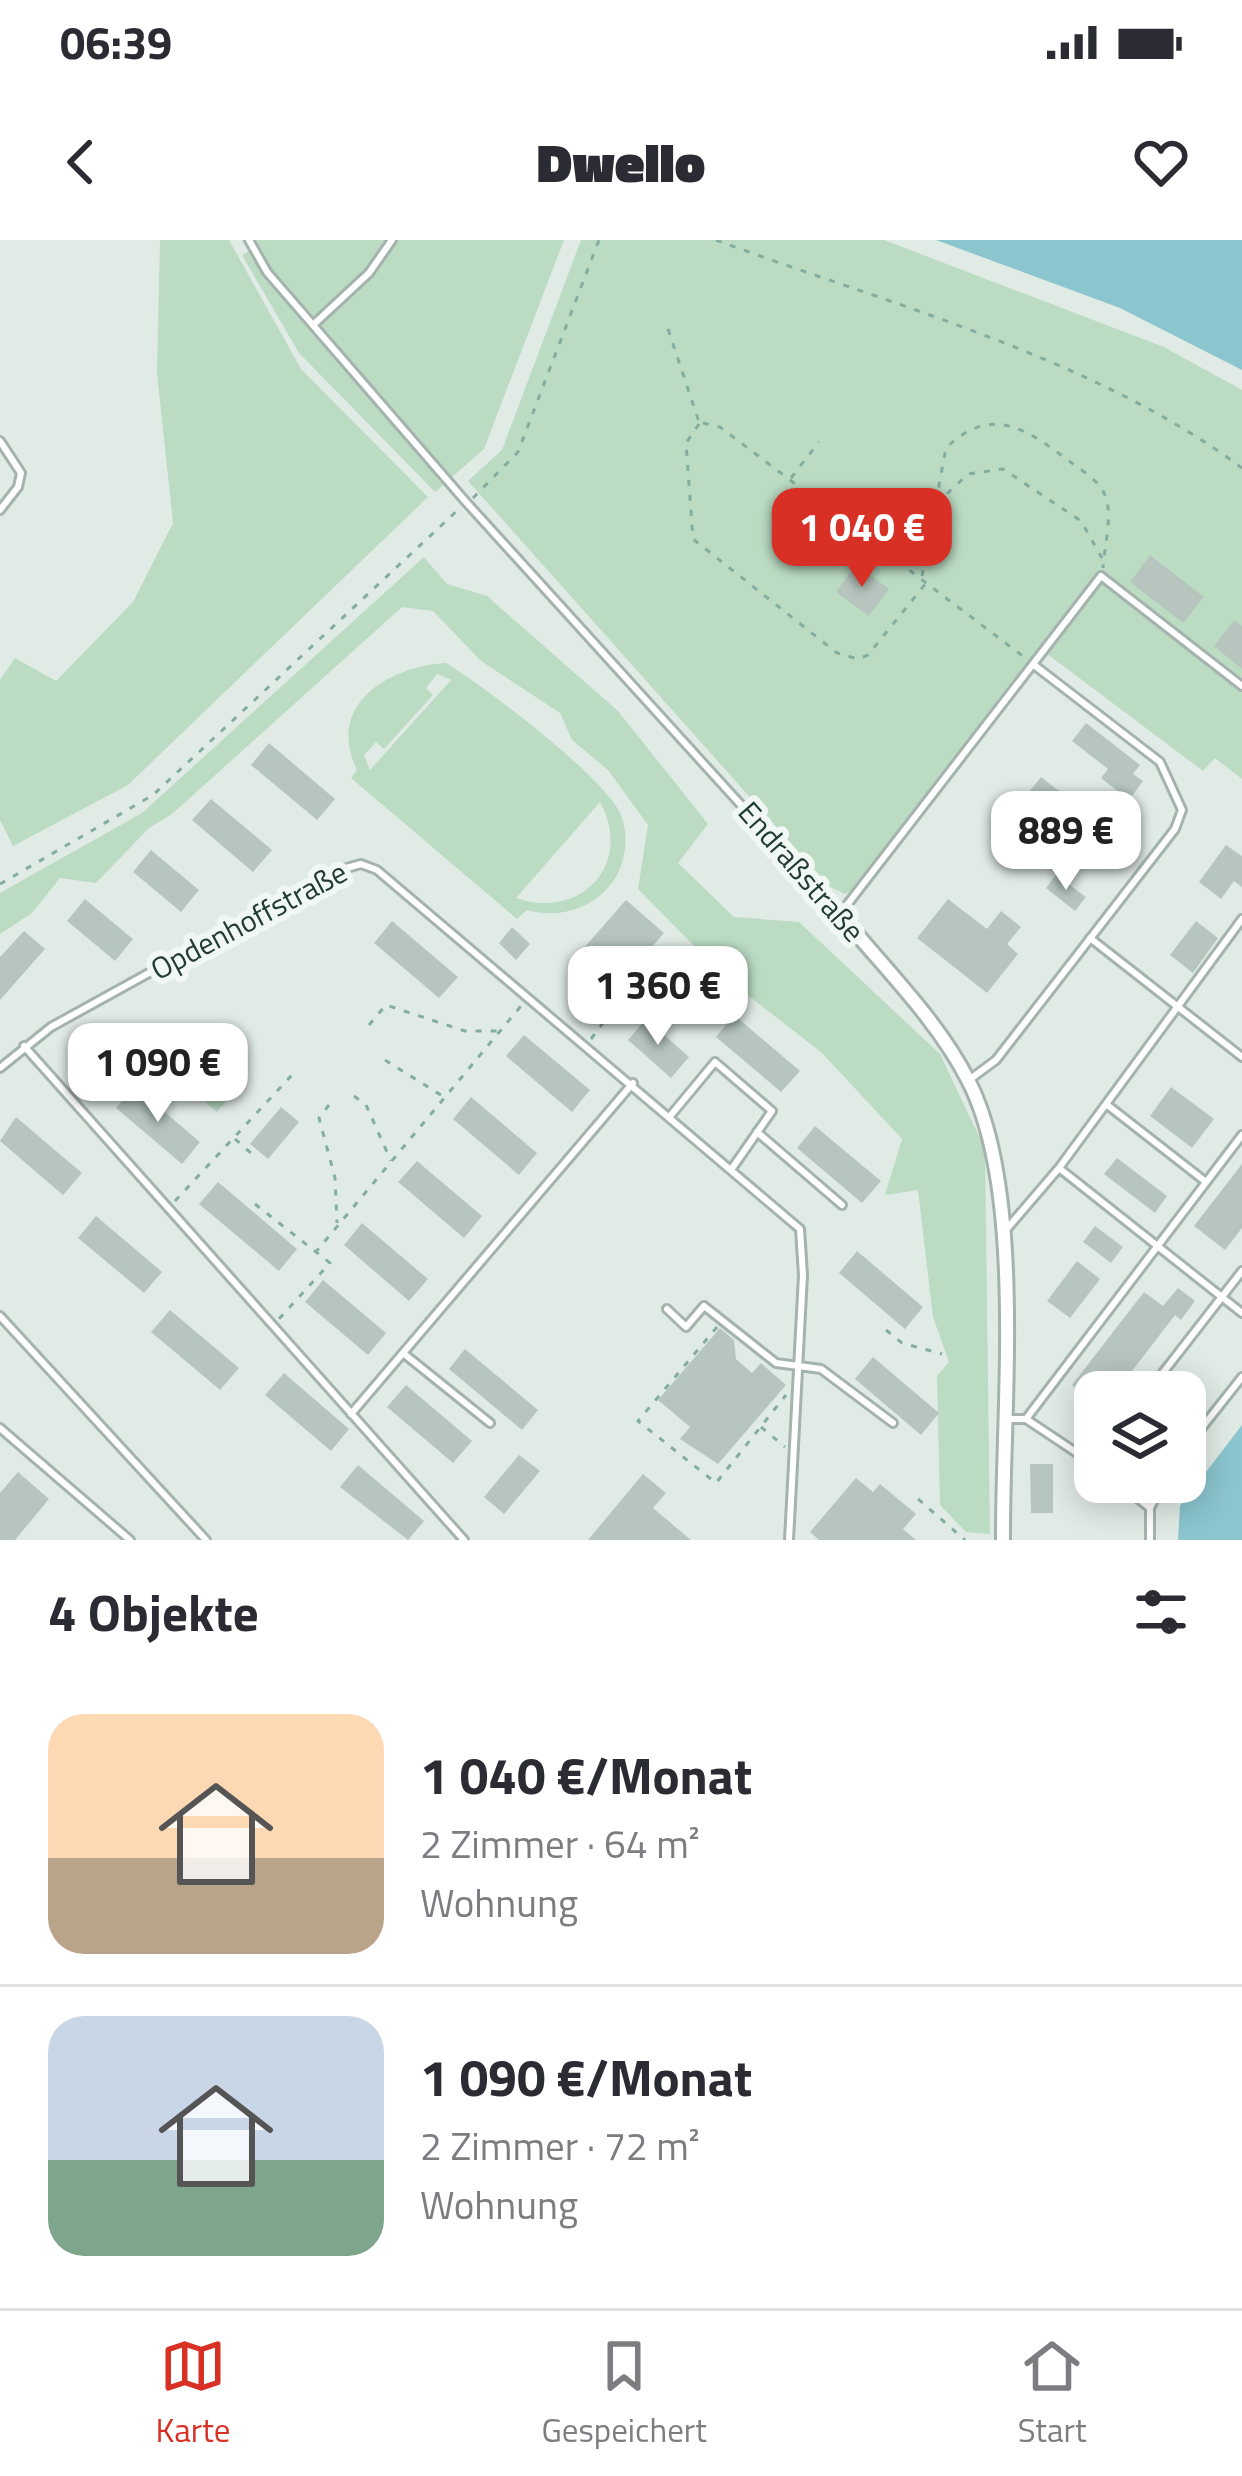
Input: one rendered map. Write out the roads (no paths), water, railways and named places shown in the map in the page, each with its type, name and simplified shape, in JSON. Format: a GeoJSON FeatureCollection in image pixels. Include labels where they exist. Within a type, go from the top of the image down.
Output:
{"type":"FeatureCollection","features":[{"type":"Feature","properties":{"kind":"street","name":"Endraßstraße"},"geometry":{"type":"LineString","coordinates":[[840,914],[946,1043],[969,1080],[997,1164],[1004,1232],[1003,1540]]}},
{"type":"Feature","properties":{"kind":"lane","name":"Endraßstraße"},"geometry":{"type":"LineString","coordinates":[[249,240],[267,272],[466,502],[840,914]]}},
{"type":"Feature","properties":{"kind":"lane"},"geometry":{"type":"LineString","coordinates":[[314,325],[369,273],[392,240]]}},
{"type":"Feature","properties":{"kind":"lane"},"geometry":{"type":"LineString","coordinates":[[0,441],[21,473],[18,487],[0,510]]}},
{"type":"Feature","properties":{"kind":"lane"},"geometry":{"type":"LineString","coordinates":[[840,914],[1101,576],[1242,686]]}},
{"type":"Feature","properties":{"kind":"lane"},"geometry":{"type":"LineString","coordinates":[[969,1080],[996,1060],[1175,829],[1182,810],[1160,762],[1034,665]]}},
{"type":"Feature","properties":{"kind":"lane","name":"Opdenhoffstraße"},"geometry":{"type":"LineString","coordinates":[[0,1068],[24,1046],[347,865],[377,870],[671,1114],[800,1229],[789,1540]]}},
{"type":"Feature","properties":{"kind":"lane"},"geometry":{"type":"LineString","coordinates":[[1004,1232],[1059,1168],[1242,919]]}},
{"type":"Feature","properties":{"kind":"lane"},"geometry":{"type":"LineString","coordinates":[[1090,938],[1242,1057]]}},
{"type":"Feature","properties":{"kind":"lane"},"geometry":{"type":"LineString","coordinates":[[24,1046],[464,1540]]}},
{"type":"Feature","properties":{"kind":"lane"},"geometry":{"type":"LineString","coordinates":[[671,1114],[715,1063],[772,1111],[733,1167]]}},
{"type":"Feature","properties":{"kind":"lane"},"geometry":{"type":"LineString","coordinates":[[351,1414],[633,1083]]}},
{"type":"Feature","properties":{"kind":"lane"},"geometry":{"type":"LineString","coordinates":[[1106,1104],[1206,1182]]}},
{"type":"Feature","properties":{"kind":"lane"},"geometry":{"type":"LineString","coordinates":[[757,1132],[842,1205]]}},
{"type":"Feature","properties":{"kind":"lane"},"geometry":{"type":"LineString","coordinates":[[1025,1419],[1242,1135]]}},
{"type":"Feature","properties":{"kind":"lane"},"geometry":{"type":"LineString","coordinates":[[1059,1168],[1242,1312]]}},
{"type":"Feature","properties":{"kind":"lane"},"geometry":{"type":"LineString","coordinates":[[1165,1371],[1242,1271]]}},
{"type":"Feature","properties":{"kind":"lane"},"geometry":{"type":"LineString","coordinates":[[667,1309],[686,1327],[704,1306],[776,1364],[821,1369],[893,1423]]}},
{"type":"Feature","properties":{"kind":"lane"},"geometry":{"type":"LineString","coordinates":[[0,1316],[206,1540]]}},
{"type":"Feature","properties":{"kind":"lane"},"geometry":{"type":"LineString","coordinates":[[403,1353],[490,1423]]}},
{"type":"Feature","properties":{"kind":"lane"},"geometry":{"type":"LineString","coordinates":[[1206,1422],[1242,1377]]}},
{"type":"Feature","properties":{"kind":"lane"},"geometry":{"type":"LineString","coordinates":[[1002,1419],[1025,1419],[1074,1450]]}},
{"type":"Feature","properties":{"kind":"lane"},"geometry":{"type":"LineString","coordinates":[[0,1429],[130,1540]]}},
{"type":"Feature","properties":{"kind":"lane"},"geometry":{"type":"LineString","coordinates":[[1144,1503],[1150,1508]]}},
{"type":"Feature","properties":{"kind":"lane"},"geometry":{"type":"LineString","coordinates":[[1150,1540],[1152,1503]]}},
{"type":"Feature","properties":{"kind":"water"},"geometry":{"type":"Polygon","coordinates":[[[936,240],[1242,240],[1242,370],[1120,308],[936,240]]]}},
{"type":"Feature","properties":{"kind":"water"},"geometry":{"type":"Polygon","coordinates":[[[1242,1425],[1242,1540],[1178,1540],[1180,1506],[1206,1503],[1206,1472],[1242,1425]]]}}]}
